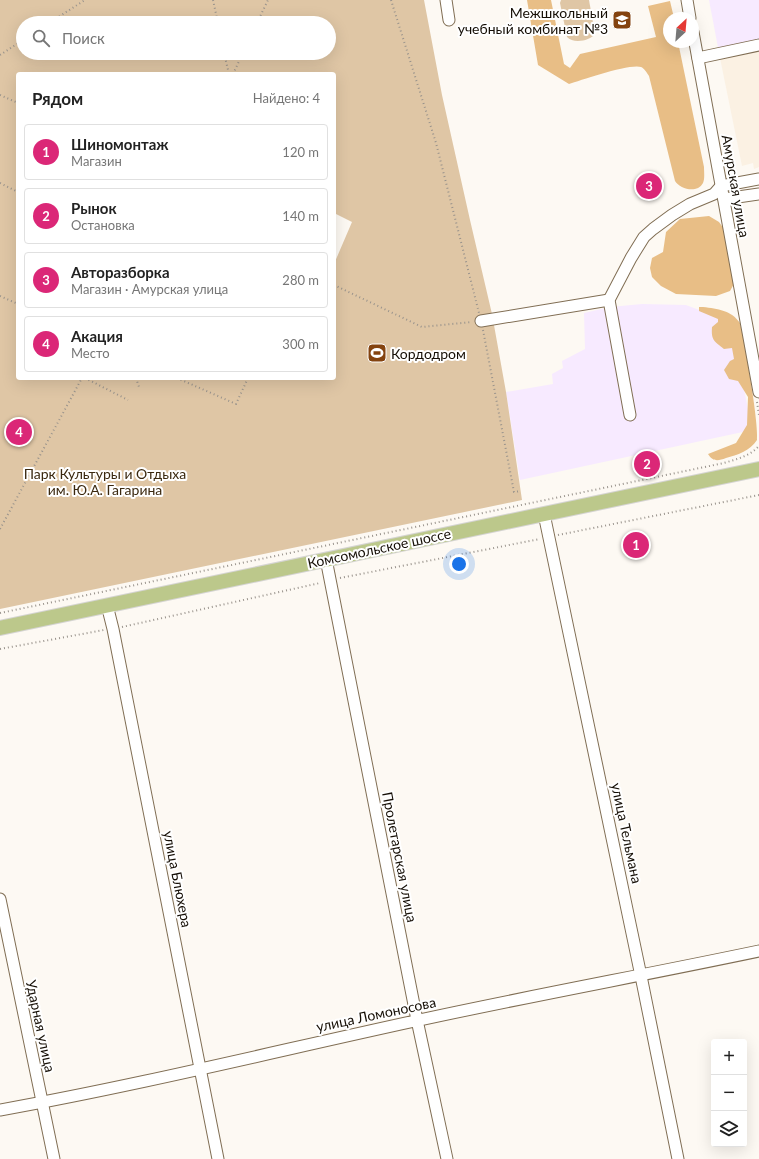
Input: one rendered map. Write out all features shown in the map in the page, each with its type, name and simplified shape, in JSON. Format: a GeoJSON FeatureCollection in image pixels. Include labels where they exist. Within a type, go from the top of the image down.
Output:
{"type":"FeatureCollection","features":[{"type":"Feature","properties":{"kind":"main road","name":"Комсомольское шоссе"},"geometry":{"type":"LineString","coordinates":[[0,628],[759,469]]}},
{"type":"Feature","properties":{"kind":"street"},"geometry":{"type":"LineString","coordinates":[[446,0],[449,20]]}},
{"type":"Feature","properties":{"kind":"street"},"geometry":{"type":"LineString","coordinates":[[687,0],[689,12]]}},
{"type":"Feature","properties":{"kind":"street"},"geometry":{"type":"LineString","coordinates":[[698,58],[759,45]]}},
{"type":"Feature","properties":{"kind":"street","name":"Амурская улица"},"geometry":{"type":"LineString","coordinates":[[696,48],[759,392]]}},
{"type":"Feature","properties":{"kind":"street"},"geometry":{"type":"LineString","coordinates":[[630,415],[609,300],[631,258],[644,237],[666,219],[690,204],[714,194],[721,186],[759,179]]}},
{"type":"Feature","properties":{"kind":"street"},"geometry":{"type":"LineString","coordinates":[[724,199],[759,194]]}},
{"type":"Feature","properties":{"kind":"street"},"geometry":{"type":"LineString","coordinates":[[481,321],[609,300]]}},
{"type":"Feature","properties":{"kind":"street","name":"улица Тельмана"},"geometry":{"type":"LineString","coordinates":[[544,514],[678,1159]]}},
{"type":"Feature","properties":{"kind":"street","name":"Пролетарская улица"},"geometry":{"type":"LineString","coordinates":[[326,559],[329,581],[417,1020],[447,1159]]}},
{"type":"Feature","properties":{"kind":"street","name":"улица Блюхера"},"geometry":{"type":"LineString","coordinates":[[107,605],[113,628],[218,1159]]}},
{"type":"Feature","properties":{"kind":"street","name":"Ударная улица"},"geometry":{"type":"LineString","coordinates":[[0,899],[54,1159]]}},
{"type":"Feature","properties":{"kind":"street","name":"улица Ломоносова"},"geometry":{"type":"LineString","coordinates":[[0,1110],[200,1069],[417,1020],[759,951]]}},
{"type":"Feature","properties":{"kind":"path"},"geometry":{"type":"LineString","coordinates":[[60,16],[85,0]]}},
{"type":"Feature","properties":{"kind":"path"},"geometry":{"type":"LineString","coordinates":[[213,0],[216,16]]}},
{"type":"Feature","properties":{"kind":"path"},"geometry":{"type":"LineString","coordinates":[[260,16],[268,0]]}},
{"type":"Feature","properties":{"kind":"path"},"geometry":{"type":"LineString","coordinates":[[391,0],[436,143],[481,321],[514,492],[521,491]]}},
{"type":"Feature","properties":{"kind":"path"},"geometry":{"type":"LineString","coordinates":[[0,55],[16,45]]}},
{"type":"Feature","properties":{"kind":"path"},"geometry":{"type":"LineString","coordinates":[[226,60],[229,72]]}},
{"type":"Feature","properties":{"kind":"path"},"geometry":{"type":"LineString","coordinates":[[234,72],[240,60]]}},
{"type":"Feature","properties":{"kind":"path"},"geometry":{"type":"LineString","coordinates":[[0,95],[16,102]]}},
{"type":"Feature","properties":{"kind":"path"},"geometry":{"type":"LineString","coordinates":[[0,184],[16,191]]}},
{"type":"Feature","properties":{"kind":"path"},"geometry":{"type":"LineString","coordinates":[[336,286],[422,327],[481,321]]}},
{"type":"Feature","properties":{"kind":"path"},"geometry":{"type":"LineString","coordinates":[[0,296],[16,303]]}},
{"type":"Feature","properties":{"kind":"path"},"geometry":{"type":"LineString","coordinates":[[0,529],[82,380]]}},
{"type":"Feature","properties":{"kind":"path"},"geometry":{"type":"LineString","coordinates":[[87,380],[128,400]]}},
{"type":"Feature","properties":{"kind":"path"},"geometry":{"type":"LineString","coordinates":[[137,380],[139,387]]}},
{"type":"Feature","properties":{"kind":"path"},"geometry":{"type":"LineString","coordinates":[[182,380],[236,404],[247,380]]}},
{"type":"Feature","properties":{"kind":"path"},"geometry":{"type":"LineString","coordinates":[[0,612],[724,463],[742,458],[754,452],[759,446]]}},
{"type":"Feature","properties":{"kind":"path"},"geometry":{"type":"LineString","coordinates":[[0,649],[113,628],[329,581],[759,495]]}},
{"type":"Feature","properties":{"kind":"shaded area"},"geometry":{"type":"Polygon","coordinates":[[[527,0],[551,0],[564,64],[570,68],[580,54],[656,37],[648,6],[670,1],[673,12],[663,12],[663,48],[679,48],[704,167],[703,183],[697,188],[689,189],[677,184],[675,181],[649,76],[644,69],[636,66],[627,67],[569,84],[538,65],[527,0]]]}},
{"type":"Feature","properties":{"kind":"shaded area"},"geometry":{"type":"Polygon","coordinates":[[[709,0],[759,0],[759,50],[720,58],[709,0]]]}},
{"type":"Feature","properties":{"kind":"shaded area"},"geometry":{"type":"Polygon","coordinates":[[[759,50],[759,167],[754,169],[753,163],[742,166],[720,58],[759,50]]]}},
{"type":"Feature","properties":{"kind":"shaded area"},"geometry":{"type":"Polygon","coordinates":[[[709,216],[719,222],[724,229],[735,282],[730,291],[716,296],[676,294],[661,286],[652,277],[650,268],[652,258],[663,252],[666,232],[680,219],[709,216]]]}},
{"type":"Feature","properties":{"kind":"shaded area"},"geometry":{"type":"Polygon","coordinates":[[[642,304],[686,305],[731,322],[752,430],[520,480],[506,392],[553,384],[552,374],[563,368],[562,361],[585,349],[584,313],[610,307],[642,304]]]}},
{"type":"Feature","properties":{"kind":"shaded area"},"geometry":{"type":"Polygon","coordinates":[[[699,307],[724,311],[733,315],[740,323],[754,401],[757,440],[751,447],[743,452],[718,460],[714,460],[708,454],[736,443],[747,425],[748,397],[738,381],[729,379],[724,370],[730,361],[734,359],[732,348],[724,349],[713,338],[712,327],[718,322],[718,319],[699,311],[699,307]]]}},
{"type":"Feature","properties":{"kind":"green space","name":"Парк Культуры и Отдыха им. Ю.А. Гагарина"},"geometry":{"type":"Polygon","coordinates":[[[0,0],[424,0],[442,95],[492,314],[506,392],[522,500],[0,609],[0,0]]]}},
{"type":"Feature","properties":{"kind":"green space"},"geometry":{"type":"Polygon","coordinates":[[[561,0],[589,0],[595,34],[593,36],[581,41],[573,40],[567,37],[560,3],[561,0]]]}},
{"type":"Feature","properties":{"kind":"place","name":"Межшкольный учебный комбинат №3"},"geometry":{"type":"Point","coordinates":[622,20]}},
{"type":"Feature","properties":{"kind":"place","name":"Авторазборка"},"geometry":{"type":"Point","coordinates":[649,186]}},
{"type":"Feature","properties":{"kind":"place","name":"Кордодром"},"geometry":{"type":"Point","coordinates":[377,353]}},
{"type":"Feature","properties":{"kind":"place","name":"Акация"},"geometry":{"type":"Point","coordinates":[19,432]}},
{"type":"Feature","properties":{"kind":"place","name":"Рынок"},"geometry":{"type":"Point","coordinates":[647,464]}},
{"type":"Feature","properties":{"kind":"place","name":"Шиномонтаж"},"geometry":{"type":"Point","coordinates":[636,545]}}]}
